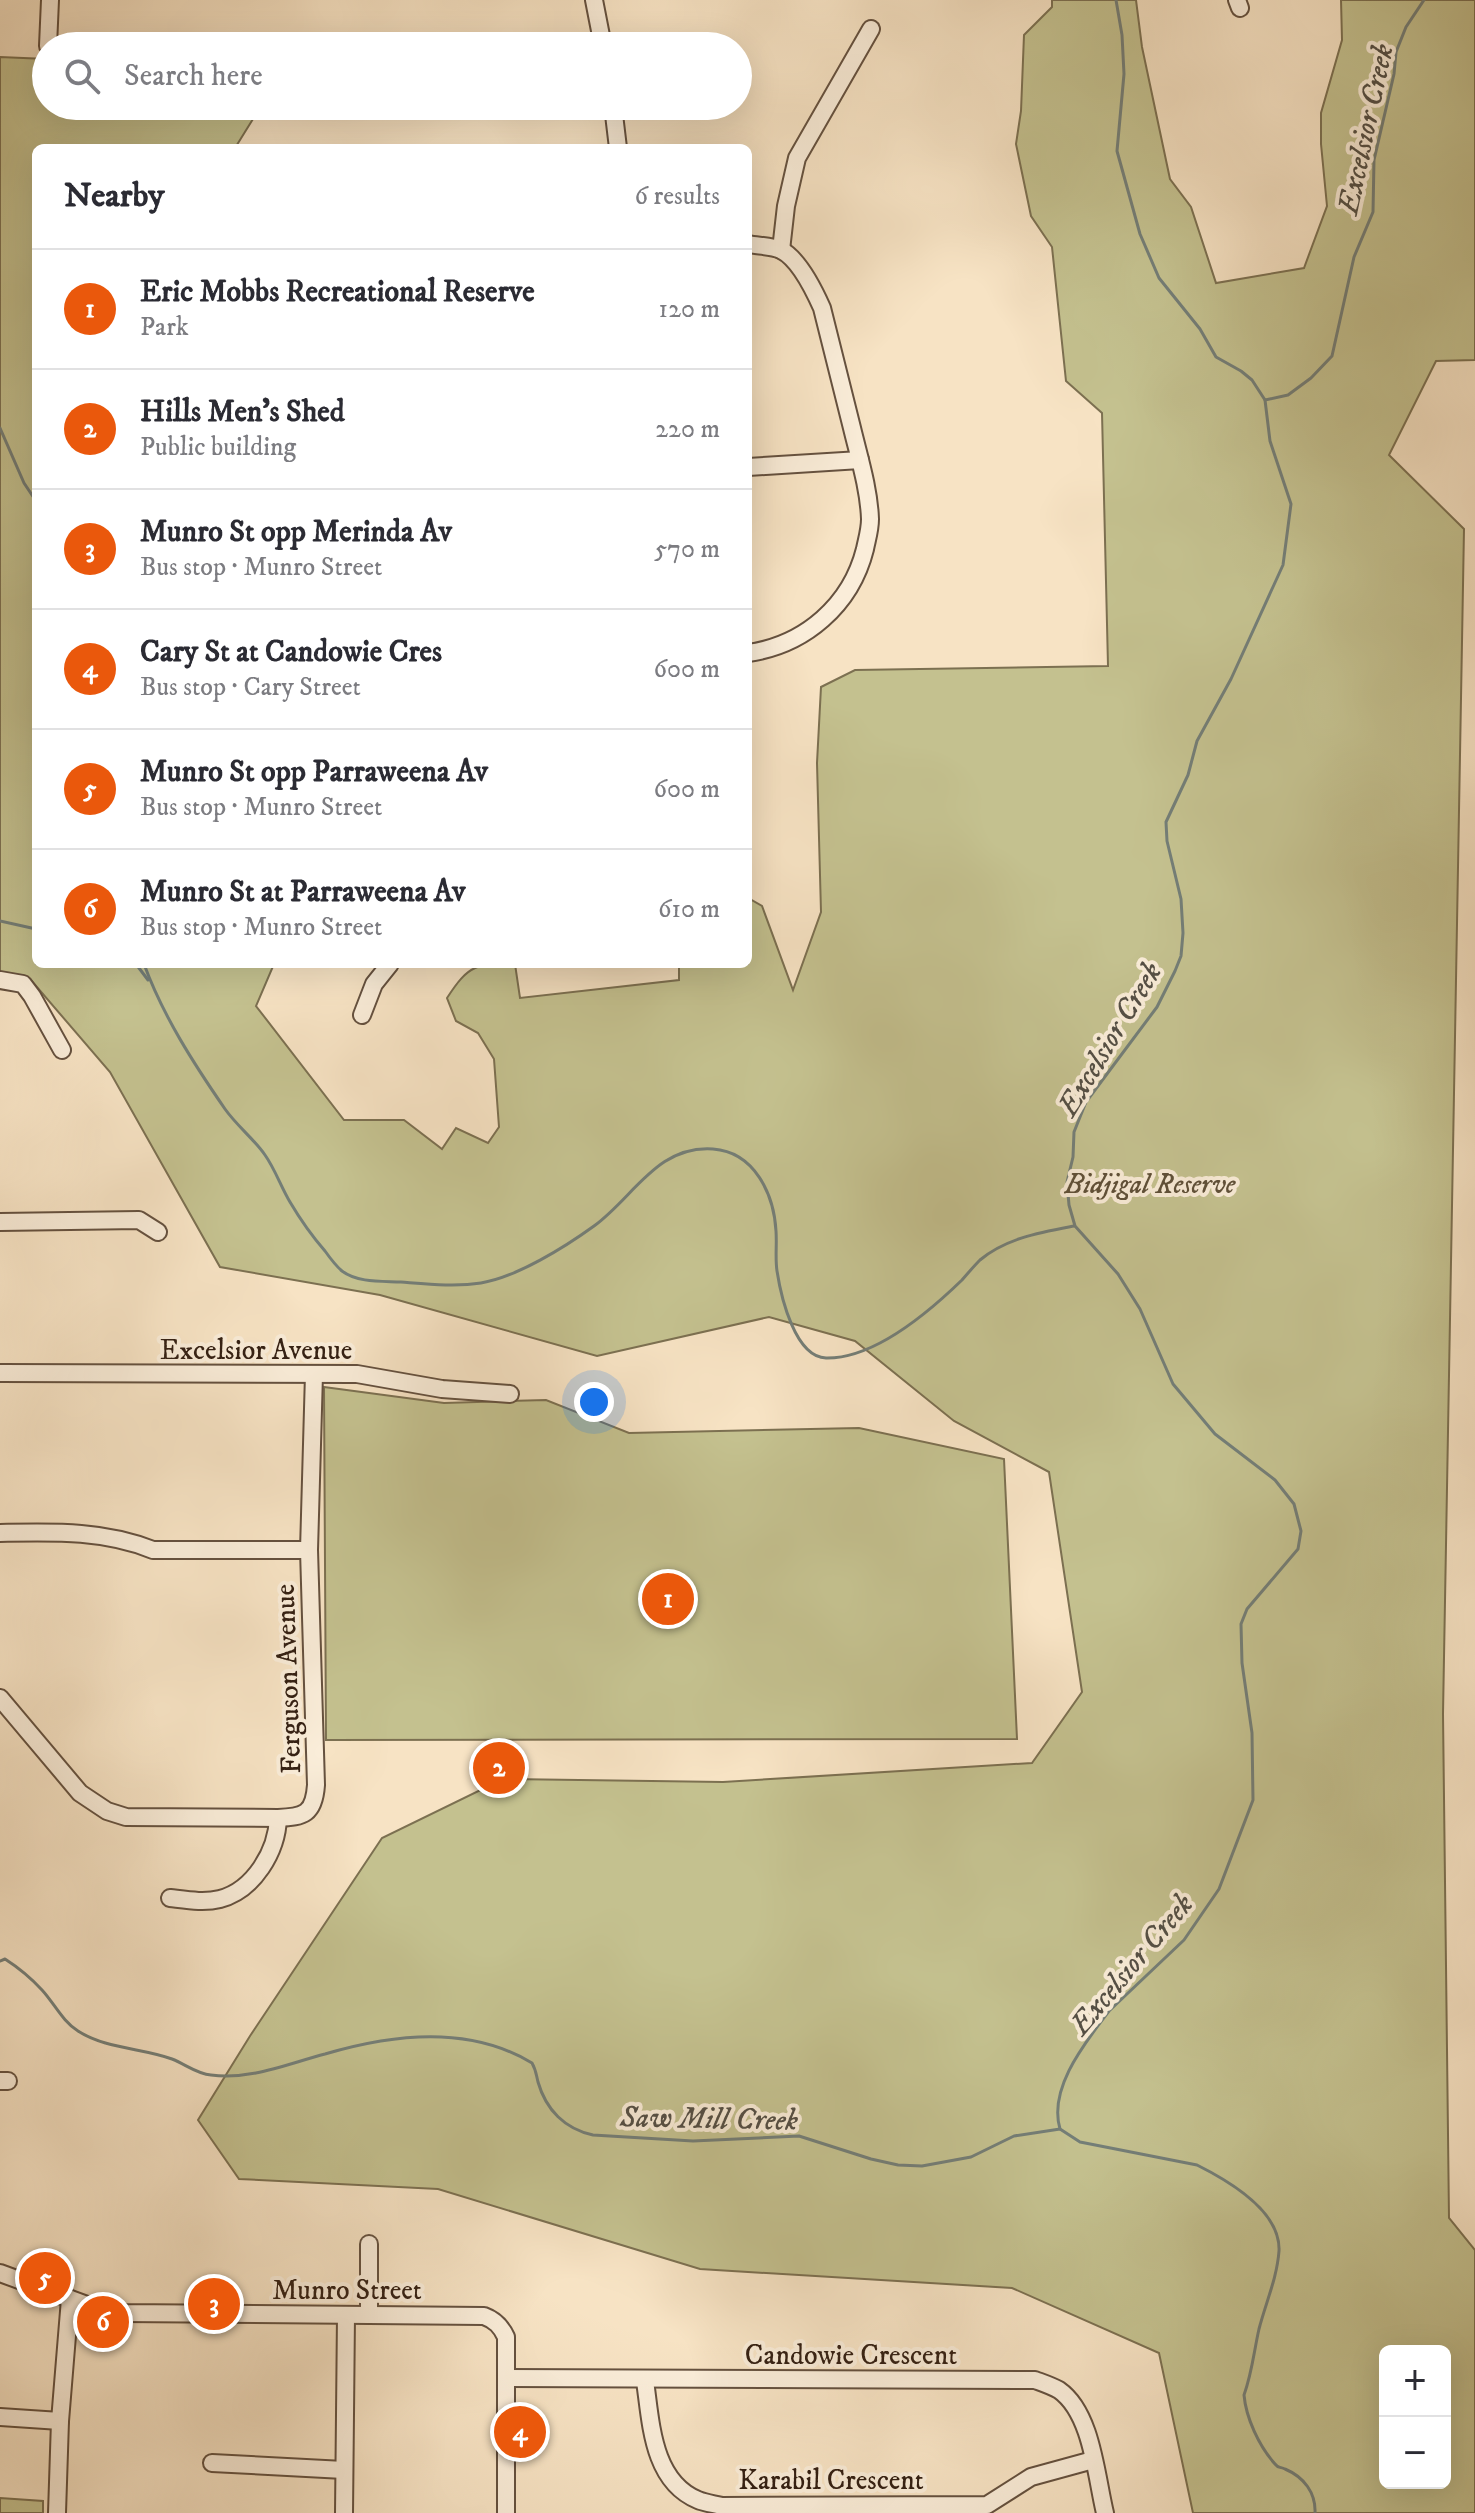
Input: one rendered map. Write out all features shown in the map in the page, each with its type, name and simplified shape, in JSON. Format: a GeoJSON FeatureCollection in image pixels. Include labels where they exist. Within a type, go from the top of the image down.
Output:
{"type":"FeatureCollection","features":[{"type":"Feature","properties":{"kind":"street"},"geometry":{"type":"LineString","coordinates":[[49,32],[50,0]]}},
{"type":"Feature","properties":{"kind":"street"},"geometry":{"type":"LineString","coordinates":[[594,0],[600,32]]}},
{"type":"Feature","properties":{"kind":"street"},"geometry":{"type":"LineString","coordinates":[[781,250],[786,206],[797,158],[871,29]]}},
{"type":"Feature","properties":{"kind":"street"},"geometry":{"type":"LineString","coordinates":[[615,120],[618,144]]}},
{"type":"Feature","properties":{"kind":"street"},"geometry":{"type":"LineString","coordinates":[[752,245],[781,250],[806,276],[822,308],[860,460],[870,530],[860,569],[837,607],[808,631],[783,645],[752,652]]}},
{"type":"Feature","properties":{"kind":"street"},"geometry":{"type":"LineString","coordinates":[[752,467],[860,460]]}},
{"type":"Feature","properties":{"kind":"street"},"geometry":{"type":"LineString","coordinates":[[362,1015],[374,984],[387,968]]}},
{"type":"Feature","properties":{"kind":"street"},"geometry":{"type":"LineString","coordinates":[[0,980],[23,984],[62,1050]]}},
{"type":"Feature","properties":{"kind":"street"},"geometry":{"type":"LineString","coordinates":[[0,1222],[139,1220],[158,1232]]}},
{"type":"Feature","properties":{"kind":"street","name":"Excelsior Avenue"},"geometry":{"type":"LineString","coordinates":[[0,1373],[357,1374],[442,1389],[510,1394]]}},
{"type":"Feature","properties":{"kind":"street","name":"Ferguson Avenue"},"geometry":{"type":"LineString","coordinates":[[0,1698],[80,1793],[107,1811],[126,1817],[278,1818],[299,1817],[310,1809],[315,1798],[309,1550],[314,1374]]}},
{"type":"Feature","properties":{"kind":"street"},"geometry":{"type":"LineString","coordinates":[[0,1533],[79,1532],[136,1543],[153,1550],[309,1550]]}},
{"type":"Feature","properties":{"kind":"street"},"geometry":{"type":"LineString","coordinates":[[170,1898],[206,1901],[231,1895],[244,1887],[270,1852],[277,1835],[278,1818]]}},
{"type":"Feature","properties":{"kind":"street"},"geometry":{"type":"LineString","coordinates":[[369,2244],[369,2315]]}},
{"type":"Feature","properties":{"kind":"street","name":"Munro Street"},"geometry":{"type":"LineString","coordinates":[[0,2273],[95,2308],[138,2314],[484,2316],[499,2325],[506,2337],[506,2513]]}},
{"type":"Feature","properties":{"kind":"street"},"geometry":{"type":"LineString","coordinates":[[57,2513],[60,2421],[70,2299]]}},
{"type":"Feature","properties":{"kind":"street"},"geometry":{"type":"LineString","coordinates":[[344,2513],[346,2315]]}},
{"type":"Feature","properties":{"kind":"street","name":"Candowie Crescent"},"geometry":{"type":"LineString","coordinates":[[507,2378],[645,2381],[1035,2380],[1058,2389],[1071,2401],[1084,2421],[1105,2513]]}},
{"type":"Feature","properties":{"kind":"street","name":"Karabil Crescent"},"geometry":{"type":"LineString","coordinates":[[645,2381],[652,2434],[666,2476],[696,2499],[722,2506],[987,2505],[1031,2477],[1093,2460]]}},
{"type":"Feature","properties":{"kind":"street"},"geometry":{"type":"LineString","coordinates":[[0,2417],[60,2421]]}},
{"type":"Feature","properties":{"kind":"street"},"geometry":{"type":"LineString","coordinates":[[212,2463],[344,2470]]}},
{"type":"Feature","properties":{"kind":"green space","name":"Bidjigal Reserve"},"geometry":{"type":"Polygon","coordinates":[[[1052,0],[1136,0],[1142,47],[1170,179],[1191,207],[1216,283],[1304,268],[1327,206],[1321,113],[1342,40],[1341,0],[1475,0],[1475,360],[1436,361],[1389,455],[1464,529],[1443,1714],[1449,2218],[1475,2250],[1475,2513],[1193,2513],[1159,2353],[1012,2288],[700,2269],[438,2189],[239,2179],[198,2120],[382,1838],[503,1779],[723,1782],[1032,1763],[1082,1692],[1049,1472],[954,1421],[855,1341],[769,1317],[597,1356],[380,1295],[220,1267],[110,1072],[30,979],[0,972],[0,57],[32,58],[32,120],[252,120],[237,144],[32,144],[32,968],[272,968],[256,1006],[344,1120],[404,1120],[442,1149],[456,1128],[488,1143],[499,1127],[494,1059],[478,1033],[456,1021],[447,998],[461,978],[475,968],[516,968],[520,998],[679,980],[679,968],[752,968],[752,900],[762,906],[793,990],[821,912],[817,763],[821,687],[855,670],[1108,666],[1102,413],[1066,381],[1052,247],[1031,216],[1016,144],[1021,111],[1024,35],[1052,7],[1052,0]]]}},
{"type":"Feature","properties":{"kind":"green space"},"geometry":{"type":"Polygon","coordinates":[[[324,1387],[444,1403],[546,1400],[629,1433],[859,1428],[1004,1459],[1017,1739],[326,1740],[324,1387]]]}},
{"type":"Feature","properties":{"kind":"green space"},"geometry":{"type":"Polygon","coordinates":[[[0,2498],[43,2501],[43,2513],[0,2513],[0,2498]]]}},
{"type":"Feature","properties":{"kind":"waterway"},"geometry":{"type":"LineString","coordinates":[[1116,0],[1124,74],[1117,151],[1140,234],[1159,278],[1200,329],[1216,357],[1252,380],[1265,400]]}},
{"type":"Feature","properties":{"kind":"waterway","name":"Excelsior Creek"},"geometry":{"type":"LineString","coordinates":[[1315,2513],[1308,2486],[1292,2472],[1277,2466],[1254,2431],[1245,2404],[1244,2395],[1259,2329],[1278,2261],[1277,2236],[1271,2223],[1262,2210],[1237,2188],[1197,2165],[1080,2142],[1060,2129],[1059,2098],[1080,2052],[1109,2011],[1184,1940],[1219,1889],[1253,1800],[1252,1733],[1242,1663],[1241,1624],[1247,1609],[1298,1549],[1301,1531],[1294,1504],[1275,1480],[1215,1434],[1173,1384],[1140,1309],[1118,1274],[1075,1226],[1067,1182],[1073,1157],[1074,1132],[1086,1102],[1157,1007],[1181,956],[1181,899],[1167,841],[1166,822],[1188,775],[1197,741],[1231,679],[1283,565],[1291,504],[1270,441],[1265,400],[1288,395],[1311,378],[1332,356],[1354,257],[1373,212],[1374,160],[1394,74],[1396,52],[1406,27],[1424,0]]}},
{"type":"Feature","properties":{"kind":"waterway"},"geometry":{"type":"LineString","coordinates":[[0,428],[32,495]]}},
{"type":"Feature","properties":{"kind":"waterway"},"geometry":{"type":"LineString","coordinates":[[0,921],[32,928]]}},
{"type":"Feature","properties":{"kind":"waterway"},"geometry":{"type":"LineString","coordinates":[[139,968],[148,980]]}},
{"type":"Feature","properties":{"kind":"waterway"},"geometry":{"type":"LineString","coordinates":[[146,968],[170,1021],[213,1092],[265,1155],[311,1233],[340,1269],[355,1278],[461,1285],[510,1275],[555,1252],[594,1226],[661,1164],[693,1150],[713,1149],[740,1158],[760,1178],[774,1217],[777,1271],[791,1324],[806,1348],[826,1358],[863,1351],[900,1331],[949,1293],[980,1260],[1001,1246],[1074,1226]]}},
{"type":"Feature","properties":{"kind":"waterway","name":"Saw Mill Creek"},"geometry":{"type":"LineString","coordinates":[[0,1961],[5,1959],[29,1977],[78,2031],[112,2045],[172,2059],[206,2074],[226,2076],[255,2073],[351,2047],[404,2038],[457,2038],[508,2051],[532,2063],[546,2101],[558,2117],[574,2128],[593,2135],[693,2141],[799,2136],[871,2159],[922,2166],[971,2157],[1014,2136],[1060,2129]]}},
{"type":"Feature","properties":{"kind":"place","name":"Eric Mobbs Recreational Reserve"},"geometry":{"type":"Point","coordinates":[668,1599]}},
{"type":"Feature","properties":{"kind":"place","name":"Hills Men's Shed"},"geometry":{"type":"Point","coordinates":[499,1768]}},
{"type":"Feature","properties":{"kind":"place","name":"Munro St opp Parraweena Av"},"geometry":{"type":"Point","coordinates":[45,2278]}},
{"type":"Feature","properties":{"kind":"place","name":"Munro St opp Merinda Av"},"geometry":{"type":"Point","coordinates":[214,2304]}},
{"type":"Feature","properties":{"kind":"place","name":"Munro St at Parraweena Av"},"geometry":{"type":"Point","coordinates":[103,2322]}},
{"type":"Feature","properties":{"kind":"place","name":"Cary St at Candowie Cres"},"geometry":{"type":"Point","coordinates":[520,2432]}}]}
